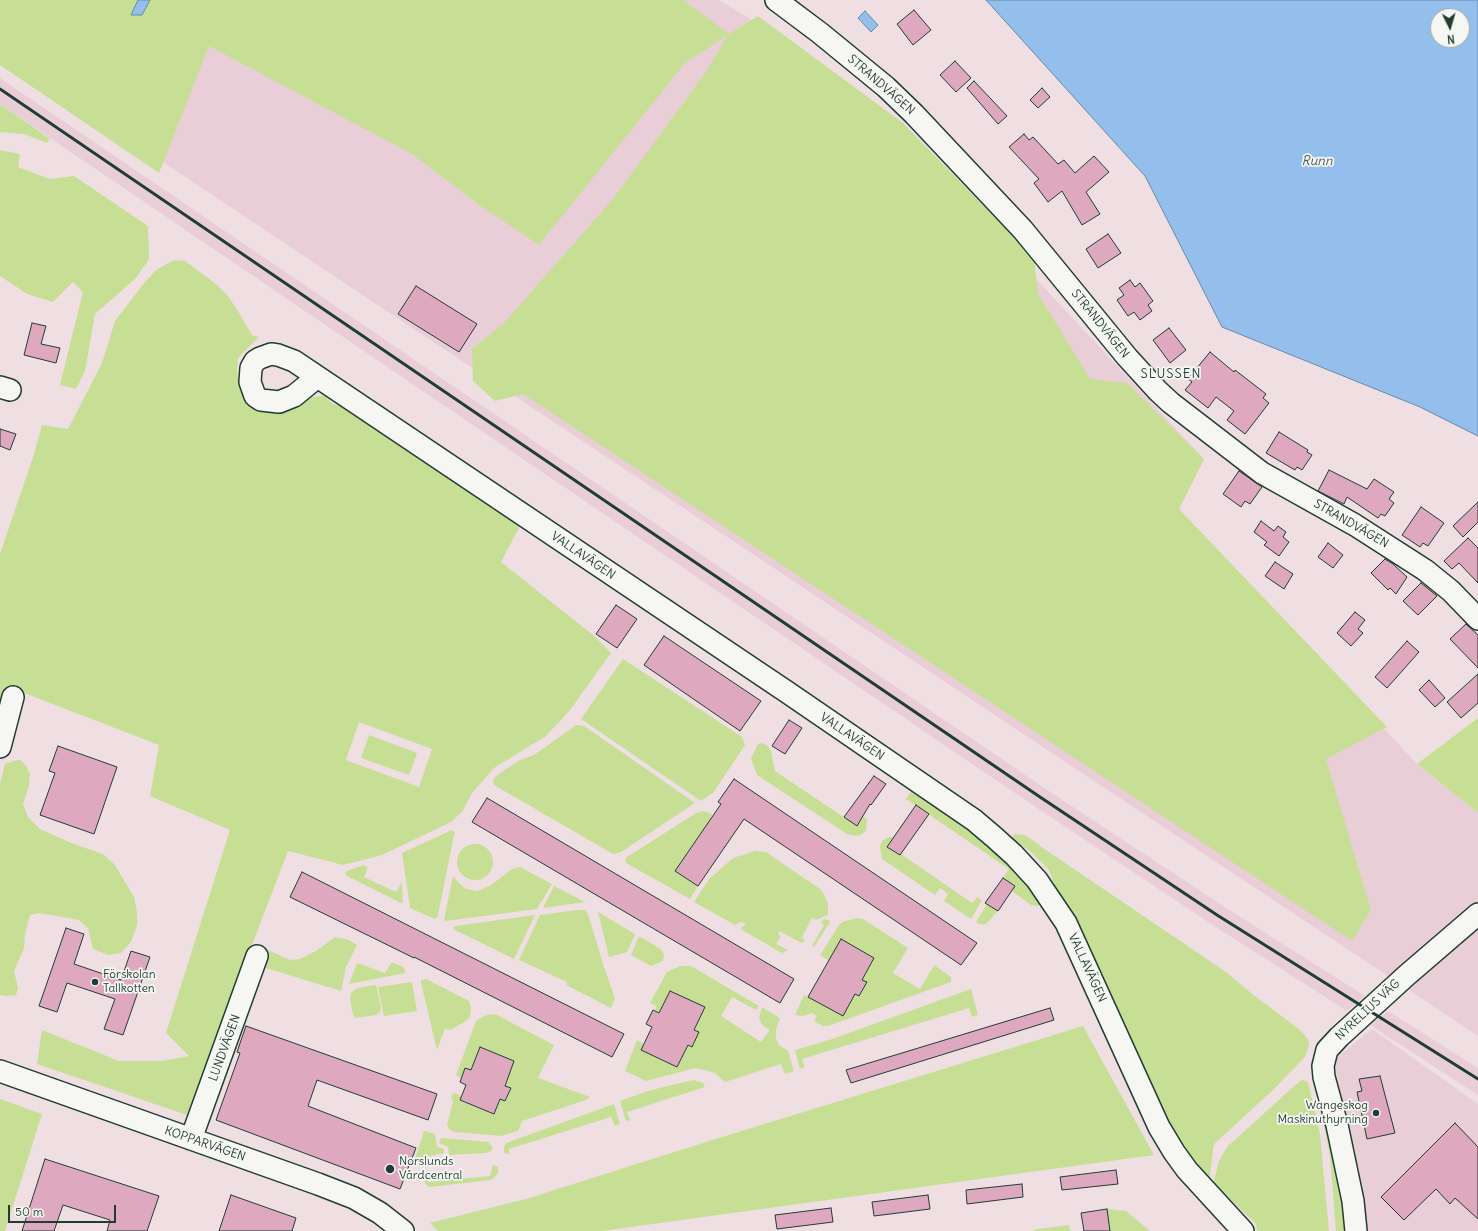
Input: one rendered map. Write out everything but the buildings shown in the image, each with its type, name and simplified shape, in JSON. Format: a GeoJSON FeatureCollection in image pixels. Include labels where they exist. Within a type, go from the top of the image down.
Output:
{"type":"FeatureCollection","features":[{"type":"Feature","properties":{"kind":"street","name":"STRANDVÄGEN"},"geometry":{"type":"LineString","coordinates":[[776,0],[820,33],[886,87],[914,114],[1023,230],[1127,356],[1167,399],[1262,473],[1355,525],[1425,570],[1451,591],[1478,619]]}},
{"type":"Feature","properties":{"kind":"street","name":"VALLAVÄGEN"},"geometry":{"type":"LineString","coordinates":[[316,378],[338,391],[787,692],[974,820],[999,841],[1037,880],[1066,922],[1160,1127],[1174,1152],[1187,1170],[1243,1231]]}},
{"type":"Feature","properties":{"kind":"street"},"geometry":{"type":"LineString","coordinates":[[0,747],[13,697]]}},
{"type":"Feature","properties":{"kind":"street","name":"NYRELIUS VÄG"},"geometry":{"type":"LineString","coordinates":[[1356,1231],[1353,1201],[1337,1125],[1324,1077],[1323,1066],[1326,1054],[1339,1037],[1407,975],[1478,914]]}},
{"type":"Feature","properties":{"kind":"street","name":"LUNDVÄGEN"},"geometry":{"type":"LineString","coordinates":[[191,1139],[257,956]]}},
{"type":"Feature","properties":{"kind":"street","name":"KOPPARVÄGEN"},"geometry":{"type":"LineString","coordinates":[[0,1071],[354,1198],[380,1213],[403,1231]]}},
{"type":"Feature","properties":{"kind":"shaded area"},"geometry":{"type":"Polygon","coordinates":[[[234,0],[719,0],[750,19],[898,131],[1204,459],[1179,509],[1417,764],[1478,813],[1478,1036],[140,147],[234,0]]]}},
{"type":"Feature","properties":{"kind":"shaded area"},"geometry":{"type":"Polygon","coordinates":[[[0,78],[1046,789],[1223,906],[1365,996],[1347,1011],[1211,924],[1034,806],[0,104],[0,78]]]}},
{"type":"Feature","properties":{"kind":"shaded area"},"geometry":{"type":"Polygon","coordinates":[[[1388,1011],[1478,1068],[1478,1095],[1370,1025],[1388,1011]]]}},
{"type":"Feature","properties":{"kind":"shaded area"},"geometry":{"type":"Polygon","coordinates":[[[1372,1029],[1478,1104],[1478,1231],[1366,1231],[1334,1060],[1372,1029]]]}},
{"type":"Feature","properties":{"kind":"green space"},"geometry":{"type":"Polygon","coordinates":[[[0,0],[138,0],[131,15],[142,15],[150,0],[683,0],[729,34],[758,16],[903,123],[1034,258],[1038,294],[1090,379],[1127,383],[1204,459],[1179,509],[1387,727],[1326,759],[1371,910],[1352,941],[523,394],[495,401],[473,381],[472,349],[504,323],[613,199],[708,69],[728,35],[685,63],[539,245],[478,204],[412,154],[209,46],[159,173],[0,65],[0,0]]]}},
{"type":"Feature","properties":{"kind":"green space"},"geometry":{"type":"Polygon","coordinates":[[[0,104],[50,139],[47,143],[24,134],[0,132],[0,104]]]}},
{"type":"Feature","properties":{"kind":"green space"},"geometry":{"type":"Polygon","coordinates":[[[0,150],[20,154],[18,167],[50,179],[74,176],[148,226],[149,259],[135,279],[95,314],[85,371],[76,389],[60,385],[83,292],[73,282],[53,302],[27,294],[0,276],[0,150]]]}},
{"type":"Feature","properties":{"kind":"green space"},"geometry":{"type":"Polygon","coordinates":[[[174,260],[185,261],[216,284],[228,296],[252,335],[259,337],[238,358],[237,373],[242,390],[257,408],[273,412],[284,411],[298,406],[311,397],[324,396],[333,404],[355,409],[522,522],[501,562],[593,635],[611,653],[570,710],[546,736],[494,768],[472,793],[462,812],[451,822],[382,855],[343,865],[288,851],[187,1115],[37,1064],[42,1030],[119,1061],[162,1061],[189,1056],[166,1033],[230,830],[150,796],[159,745],[19,691],[0,717],[0,554],[34,454],[42,425],[68,429],[102,363],[115,321],[144,283],[156,270],[174,260]],[[359,722],[346,760],[419,787],[432,749],[359,722]]]}},
{"type":"Feature","properties":{"kind":"green space"},"geometry":{"type":"Polygon","coordinates":[[[623,659],[742,737],[745,745],[713,793],[701,801],[581,719],[623,659]]]}},
{"type":"Feature","properties":{"kind":"green space"},"geometry":{"type":"Polygon","coordinates":[[[1478,718],[1478,813],[1417,764],[1478,718]]]}},
{"type":"Feature","properties":{"kind":"green space"},"geometry":{"type":"Polygon","coordinates":[[[576,725],[584,726],[695,803],[621,852],[613,854],[494,785],[494,778],[506,769],[520,760],[534,755],[576,725]]]}},
{"type":"Feature","properties":{"kind":"green space"},"geometry":{"type":"Polygon","coordinates":[[[369,735],[417,753],[409,775],[361,758],[369,735]]]}},
{"type":"Feature","properties":{"kind":"green space"},"geometry":{"type":"Polygon","coordinates":[[[762,743],[768,746],[771,751],[775,771],[857,826],[863,816],[867,819],[866,830],[861,835],[855,836],[847,834],[757,775],[751,758],[758,744],[762,743]]]}},
{"type":"Feature","properties":{"kind":"green space"},"geometry":{"type":"Polygon","coordinates":[[[21,760],[30,774],[29,786],[23,804],[28,817],[40,829],[71,843],[103,854],[115,865],[134,897],[137,912],[137,925],[131,942],[121,953],[108,955],[93,949],[88,928],[79,920],[39,913],[30,915],[25,934],[24,948],[14,971],[18,988],[16,995],[5,996],[0,995],[0,784],[5,764],[21,760]]]}},
{"type":"Feature","properties":{"kind":"green space"},"geometry":{"type":"Polygon","coordinates":[[[913,789],[956,817],[998,853],[1029,885],[1040,905],[1031,905],[1012,891],[1014,886],[1003,878],[1009,869],[906,799],[913,789]]]}},
{"type":"Feature","properties":{"kind":"green space"},"geometry":{"type":"Polygon","coordinates":[[[702,811],[712,814],[711,819],[675,871],[698,886],[690,899],[626,863],[625,860],[627,857],[696,813],[702,811]]]}},
{"type":"Feature","properties":{"kind":"green space"},"geometry":{"type":"Polygon","coordinates":[[[452,830],[455,833],[438,915],[437,918],[434,919],[410,908],[402,853],[452,830]]]}},
{"type":"Feature","properties":{"kind":"green space"},"geometry":{"type":"Polygon","coordinates":[[[1015,834],[1025,835],[1226,972],[1299,1029],[1308,1039],[1309,1045],[1305,1057],[1272,1091],[1214,1144],[1209,1181],[1188,1156],[1165,1117],[1055,886],[1049,870],[1031,852],[1014,839],[1013,837],[1015,834]]]}},
{"type":"Feature","properties":{"kind":"green space"},"geometry":{"type":"Polygon","coordinates":[[[889,837],[894,837],[888,847],[900,855],[901,854],[972,903],[977,897],[982,900],[971,919],[944,901],[948,894],[940,888],[935,895],[882,859],[880,846],[882,841],[889,837]]]}},
{"type":"Feature","properties":{"kind":"green space"},"geometry":{"type":"Polygon","coordinates":[[[478,844],[488,849],[492,855],[492,869],[488,875],[482,879],[472,880],[462,875],[458,869],[457,859],[462,849],[468,845],[478,844]]]}},
{"type":"Feature","properties":{"kind":"green space"},"geometry":{"type":"Polygon","coordinates":[[[755,851],[766,852],[820,889],[828,904],[828,915],[816,920],[812,918],[802,937],[805,940],[804,942],[802,943],[779,931],[778,934],[781,936],[776,944],[788,950],[782,953],[742,930],[741,928],[746,924],[741,922],[735,925],[694,902],[709,879],[733,858],[755,851]]]}},
{"type":"Feature","properties":{"kind":"green space"},"geometry":{"type":"Polygon","coordinates":[[[363,865],[368,867],[364,877],[396,892],[402,882],[403,902],[401,903],[345,874],[347,871],[363,865]]]}},
{"type":"Feature","properties":{"kind":"green space"},"geometry":{"type":"Polygon","coordinates":[[[520,867],[552,884],[537,909],[446,921],[444,920],[453,876],[466,889],[477,891],[490,886],[514,868],[520,867]]]}},
{"type":"Feature","properties":{"kind":"green space"},"geometry":{"type":"Polygon","coordinates":[[[554,886],[585,902],[543,908],[554,886]]]}},
{"type":"Feature","properties":{"kind":"green space"},"geometry":{"type":"Polygon","coordinates":[[[987,904],[998,911],[986,924],[979,924],[976,922],[987,904]]]}},
{"type":"Feature","properties":{"kind":"green space"},"geometry":{"type":"Polygon","coordinates":[[[585,910],[588,914],[615,998],[611,1008],[566,985],[567,982],[519,960],[540,915],[585,910]]]}},
{"type":"Feature","properties":{"kind":"green space"},"geometry":{"type":"Polygon","coordinates":[[[598,912],[635,934],[627,952],[609,957],[598,912]]]}},
{"type":"Feature","properties":{"kind":"green space"},"geometry":{"type":"Polygon","coordinates":[[[535,915],[514,959],[453,928],[455,926],[535,915]]]}},
{"type":"Feature","properties":{"kind":"green space"},"geometry":{"type":"Polygon","coordinates":[[[857,918],[863,919],[908,948],[893,973],[920,989],[934,965],[951,977],[951,982],[828,1026],[823,1026],[814,1021],[817,1016],[812,1013],[803,1016],[795,1015],[804,995],[843,1016],[855,994],[860,996],[867,982],[862,980],[874,958],[841,939],[829,961],[820,955],[842,922],[857,918]]]}},
{"type":"Feature","properties":{"kind":"green space"},"geometry":{"type":"Polygon","coordinates":[[[824,919],[829,920],[830,922],[814,947],[812,943],[813,944],[824,925],[821,923],[824,919]]]}},
{"type":"Feature","properties":{"kind":"green space"},"geometry":{"type":"Polygon","coordinates":[[[335,937],[347,939],[357,945],[346,967],[341,991],[266,968],[259,960],[265,950],[290,960],[300,959],[316,951],[335,937]]]}},
{"type":"Feature","properties":{"kind":"green space"},"geometry":{"type":"Polygon","coordinates":[[[641,937],[662,950],[664,955],[663,961],[651,966],[631,955],[638,938],[641,937]]]}},
{"type":"Feature","properties":{"kind":"green space"},"geometry":{"type":"Polygon","coordinates":[[[392,962],[403,967],[405,973],[349,984],[357,963],[385,973],[392,962]]]}},
{"type":"Feature","properties":{"kind":"green space"},"geometry":{"type":"Polygon","coordinates":[[[680,966],[691,966],[759,1006],[756,1010],[732,997],[721,1016],[761,1042],[770,1030],[762,1025],[759,1018],[762,1007],[780,1018],[776,1030],[776,1039],[779,1045],[788,1051],[794,1071],[785,1074],[781,1064],[725,1082],[716,1074],[695,1068],[646,1081],[625,1071],[637,1040],[644,1044],[642,1050],[677,1067],[688,1045],[692,1046],[699,1032],[694,1030],[704,1007],[670,991],[659,1013],[655,1011],[656,1006],[650,1003],[667,972],[680,966]]]}},
{"type":"Feature","properties":{"kind":"green space"},"geometry":{"type":"Polygon","coordinates":[[[426,979],[469,1001],[471,1007],[470,1017],[466,1021],[450,1030],[445,1029],[437,1050],[421,983],[421,980],[426,979]]]}},
{"type":"Feature","properties":{"kind":"green space"},"geometry":{"type":"Polygon","coordinates":[[[412,982],[417,1011],[384,1016],[378,987],[412,982]]]}},
{"type":"Feature","properties":{"kind":"green space"},"geometry":{"type":"Polygon","coordinates":[[[376,985],[381,1007],[380,1012],[376,1015],[355,1018],[352,1011],[350,998],[351,993],[357,988],[376,985]]]}},
{"type":"Feature","properties":{"kind":"green space"},"geometry":{"type":"Polygon","coordinates":[[[971,989],[978,1015],[972,1017],[969,1008],[802,1059],[805,1067],[800,1069],[795,1050],[832,1039],[971,989]]]}},
{"type":"Feature","properties":{"kind":"green space"},"geometry":{"type":"Polygon","coordinates":[[[490,1014],[497,1015],[554,1045],[538,1078],[590,1097],[586,1100],[522,1121],[518,1131],[501,1136],[455,1132],[450,1130],[447,1125],[453,1102],[451,1096],[453,1094],[455,1093],[461,1096],[460,1101],[494,1114],[500,1099],[506,1101],[511,1088],[505,1086],[514,1061],[480,1047],[471,1070],[465,1068],[461,1078],[456,1075],[476,1021],[490,1014]]]}},
{"type":"Feature","properties":{"kind":"green space"},"geometry":{"type":"Polygon","coordinates":[[[1083,1026],[1154,1155],[602,1231],[438,1231],[430,1223],[526,1199],[1083,1026]]]}},
{"type":"Feature","properties":{"kind":"green space"},"geometry":{"type":"Polygon","coordinates":[[[694,1080],[703,1083],[705,1087],[627,1112],[630,1120],[626,1121],[620,1101],[651,1090],[694,1080]]]}},
{"type":"Feature","properties":{"kind":"green space"},"geometry":{"type":"Polygon","coordinates":[[[1303,1080],[1308,1082],[1320,1134],[1329,1231],[1257,1231],[1256,1224],[1213,1184],[1219,1161],[1227,1147],[1293,1087],[1303,1080]]]}},
{"type":"Feature","properties":{"kind":"green space"},"geometry":{"type":"Polygon","coordinates":[[[1315,1081],[1317,1082],[1344,1204],[1347,1231],[1336,1231],[1330,1156],[1315,1081]]]}},
{"type":"Feature","properties":{"kind":"green space"},"geometry":{"type":"Polygon","coordinates":[[[0,1099],[42,1114],[5,1231],[0,1231],[0,1099]]]}},
{"type":"Feature","properties":{"kind":"green space"},"geometry":{"type":"Polygon","coordinates":[[[614,1104],[620,1124],[615,1126],[611,1117],[509,1149],[509,1154],[504,1153],[506,1143],[614,1104]]]}},
{"type":"Feature","properties":{"kind":"green space"},"geometry":{"type":"Polygon","coordinates":[[[424,1131],[435,1134],[437,1147],[444,1149],[444,1153],[415,1159],[424,1131]]]}},
{"type":"Feature","properties":{"kind":"green space"},"geometry":{"type":"Polygon","coordinates":[[[441,1138],[489,1142],[493,1148],[491,1151],[485,1153],[449,1155],[448,1147],[439,1143],[441,1138]]]}},
{"type":"Feature","properties":{"kind":"green space"},"geometry":{"type":"Polygon","coordinates":[[[493,1165],[498,1167],[498,1173],[490,1180],[430,1187],[425,1183],[427,1174],[432,1171],[429,1182],[490,1176],[493,1165]]]}},
{"type":"Feature","properties":{"kind":"green space"},"geometry":{"type":"Polygon","coordinates":[[[1107,1209],[1126,1211],[1150,1231],[1110,1231],[1107,1209]]]}},
{"type":"Feature","properties":{"kind":"green space"},"geometry":{"type":"Polygon","coordinates":[[[1069,1225],[1070,1231],[1032,1231],[1038,1229],[1069,1225]]]}},
{"type":"Feature","properties":{"kind":"water"},"geometry":{"type":"Polygon","coordinates":[[[138,0],[150,0],[142,15],[131,15],[138,0]]]}},
{"type":"Feature","properties":{"kind":"water","name":"Runn"},"geometry":{"type":"Polygon","coordinates":[[[986,0],[1478,0],[1478,436],[1420,407],[1222,327],[1145,176],[986,0]]]}},
{"type":"Feature","properties":{"kind":"water"},"geometry":{"type":"Polygon","coordinates":[[[865,11],[878,25],[871,32],[858,18],[865,11]]]}},
{"type":"Feature","properties":{"kind":"railway"},"geometry":{"type":"LineString","coordinates":[[0,89],[1040,797],[1217,915],[1478,1079]]}},
{"type":"Feature","properties":{"kind":"place","name":"Förskolan Tallkotten"},"geometry":{"type":"Point","coordinates":[95,982]}},
{"type":"Feature","properties":{"kind":"place","name":"Wangeskog Maskinuthyrning"},"geometry":{"type":"Point","coordinates":[1376,1113]}},
{"type":"Feature","properties":{"kind":"place","name":"Norslunds Vårdcentral"},"geometry":{"type":"Point","coordinates":[390,1169]}},
{"type":"Feature","properties":{"kind":"district","name":"SLUSSEN"},"geometry":{"type":"Point","coordinates":[1171,374]}}]}
